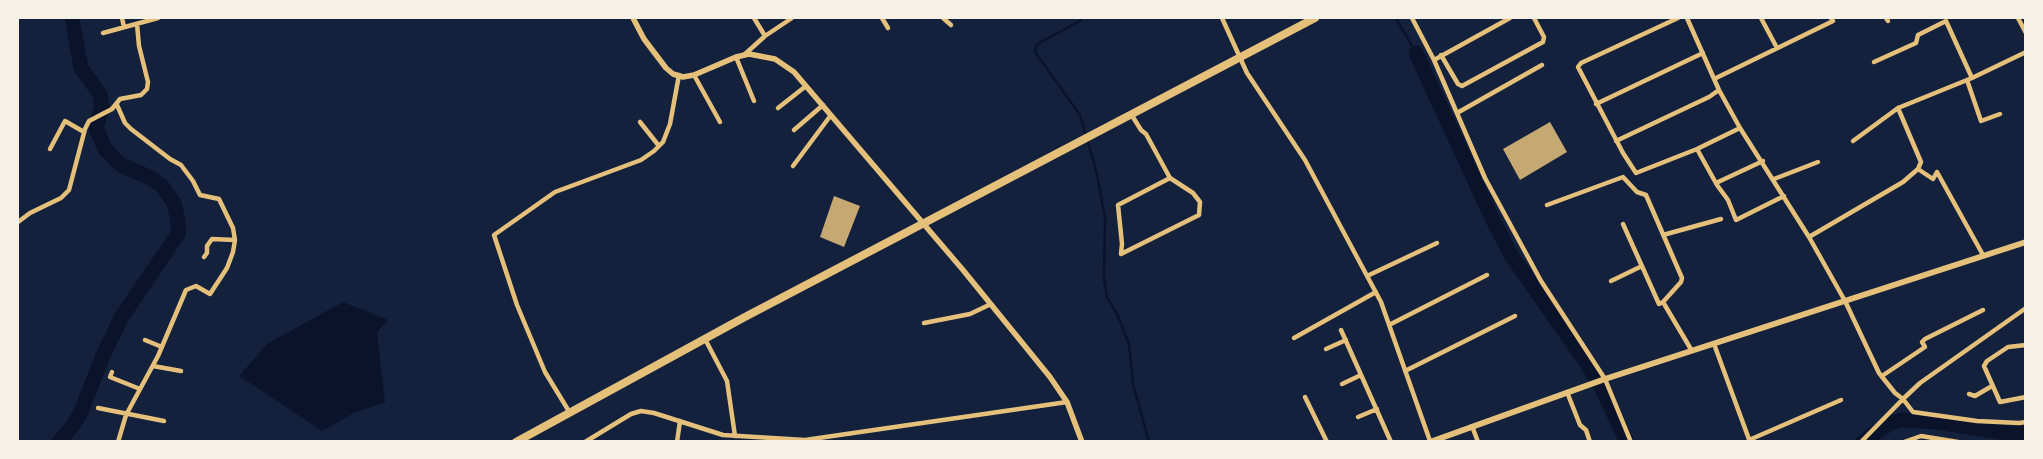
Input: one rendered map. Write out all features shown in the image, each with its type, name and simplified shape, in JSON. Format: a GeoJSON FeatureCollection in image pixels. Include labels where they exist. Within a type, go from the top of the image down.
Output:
{"type":"FeatureCollection","features":[{"type":"Feature","properties":{"kind":"highway"},"geometry":{"type":"LineString","coordinates":[[516,442],[704,339],[1314,18]]}},
{"type":"Feature","properties":{"kind":"main road"},"geometry":{"type":"LineString","coordinates":[[1430,442],[1584,386],[2026,242]]}},
{"type":"Feature","properties":{"kind":"street"},"geometry":{"type":"LineString","coordinates":[[122,18],[124,27]]}},
{"type":"Feature","properties":{"kind":"street"},"geometry":{"type":"LineString","coordinates":[[103,32],[158,18]]}},
{"type":"Feature","properties":{"kind":"street"},"geometry":{"type":"LineString","coordinates":[[633,18],[640,34],[666,68],[673,74],[683,77],[694,75],[736,57],[756,54],[775,59],[788,67],[823,105],[924,224],[1050,377],[1067,402],[1082,442]]}},
{"type":"Feature","properties":{"kind":"street"},"geometry":{"type":"LineString","coordinates":[[754,18],[764,36]]}},
{"type":"Feature","properties":{"kind":"street"},"geometry":{"type":"LineString","coordinates":[[744,55],[764,36],[791,18]]}},
{"type":"Feature","properties":{"kind":"street"},"geometry":{"type":"LineString","coordinates":[[882,18],[888,28]]}},
{"type":"Feature","properties":{"kind":"street"},"geometry":{"type":"LineString","coordinates":[[943,18],[951,25]]}},
{"type":"Feature","properties":{"kind":"street"},"geometry":{"type":"LineString","coordinates":[[1222,18],[1239,57],[1264,100],[1305,160],[1376,292],[1430,442]]}},
{"type":"Feature","properties":{"kind":"street"},"geometry":{"type":"LineString","coordinates":[[1412,18],[1434,60],[1485,178],[1541,281],[1605,379],[1631,442]]}},
{"type":"Feature","properties":{"kind":"street"},"geometry":{"type":"LineString","coordinates":[[1434,60],[1510,18]]}},
{"type":"Feature","properties":{"kind":"street"},"geometry":{"type":"LineString","coordinates":[[1441,55],[1458,84],[1462,86],[1543,42],[1544,37],[1534,18]]}},
{"type":"Feature","properties":{"kind":"street"},"geometry":{"type":"LineString","coordinates":[[1678,18],[1581,63],[1578,67],[1616,141],[1636,173],[1697,149],[1740,128]]}},
{"type":"Feature","properties":{"kind":"street"},"geometry":{"type":"LineString","coordinates":[[1687,18],[1719,90],[1740,128],[1763,161],[1809,237],[1845,301],[1864,344],[1882,376],[1895,393],[1903,399],[1913,412],[1978,421],[2026,422]]}},
{"type":"Feature","properties":{"kind":"street"},"geometry":{"type":"LineString","coordinates":[[1761,18],[1776,48]]}},
{"type":"Feature","properties":{"kind":"street"},"geometry":{"type":"LineString","coordinates":[[1714,79],[1833,21],[1831,18]]}},
{"type":"Feature","properties":{"kind":"street"},"geometry":{"type":"LineString","coordinates":[[2018,18],[2026,33]]}},
{"type":"Feature","properties":{"kind":"street"},"geometry":{"type":"LineString","coordinates":[[1874,62],[1916,43],[1918,35],[1946,20],[1969,79],[1982,121],[2000,114]]}},
{"type":"Feature","properties":{"kind":"street"},"geometry":{"type":"LineString","coordinates":[[18,222],[30,213],[61,198],[69,190],[84,132],[89,121],[112,109],[123,98],[141,95],[148,86],[136,24]]}},
{"type":"Feature","properties":{"kind":"street"},"geometry":{"type":"LineString","coordinates":[[1853,140],[1898,108],[1969,79],[2026,52]]}},
{"type":"Feature","properties":{"kind":"street"},"geometry":{"type":"LineString","coordinates":[[1596,104],[1703,53]]}},
{"type":"Feature","properties":{"kind":"street"},"geometry":{"type":"LineString","coordinates":[[736,57],[754,101]]}},
{"type":"Feature","properties":{"kind":"street"},"geometry":{"type":"LineString","coordinates":[[1457,113],[1542,65]]}},
{"type":"Feature","properties":{"kind":"street"},"geometry":{"type":"LineString","coordinates":[[570,413],[545,372],[517,305],[494,235],[555,192],[641,160],[659,146],[663,142],[670,124],[679,75]]}},
{"type":"Feature","properties":{"kind":"street"},"geometry":{"type":"LineString","coordinates":[[694,75],[720,122]]}},
{"type":"Feature","properties":{"kind":"street"},"geometry":{"type":"LineString","coordinates":[[778,108],[806,86]]}},
{"type":"Feature","properties":{"kind":"street"},"geometry":{"type":"LineString","coordinates":[[1616,141],[1709,97],[1719,90]]}},
{"type":"Feature","properties":{"kind":"street"},"geometry":{"type":"LineString","coordinates":[[116,105],[125,123],[131,129],[170,159],[181,165],[193,181],[200,195],[219,199],[233,228],[235,240],[234,252],[227,268],[210,294],[196,286],[186,290],[153,366],[127,414],[118,442]]}},
{"type":"Feature","properties":{"kind":"street"},"geometry":{"type":"LineString","coordinates":[[794,130],[823,105]]}},
{"type":"Feature","properties":{"kind":"street"},"geometry":{"type":"LineString","coordinates":[[1809,237],[1903,182],[1918,169],[1921,162],[1898,108]]}},
{"type":"Feature","properties":{"kind":"street"},"geometry":{"type":"LineString","coordinates":[[1132,114],[1141,130],[1146,134],[1170,178],[1192,193],[1200,202],[1200,214],[1121,254],[1121,226],[1118,205],[1170,178]]}},
{"type":"Feature","properties":{"kind":"street"},"geometry":{"type":"LineString","coordinates":[[793,166],[831,115]]}},
{"type":"Feature","properties":{"kind":"street"},"geometry":{"type":"LineString","coordinates":[[50,149],[65,121],[84,132]]}},
{"type":"Feature","properties":{"kind":"street"},"geometry":{"type":"LineString","coordinates":[[640,122],[659,146]]}},
{"type":"Feature","properties":{"kind":"street"},"geometry":{"type":"LineString","coordinates":[[1697,149],[1728,200],[1736,220],[1784,196]]}},
{"type":"Feature","properties":{"kind":"street"},"geometry":{"type":"LineString","coordinates":[[1716,183],[1763,161]]}},
{"type":"Feature","properties":{"kind":"street"},"geometry":{"type":"LineString","coordinates":[[1774,179],[1818,162]]}},
{"type":"Feature","properties":{"kind":"street"},"geometry":{"type":"LineString","coordinates":[[1918,169],[1933,179],[1937,172],[1983,256]]}},
{"type":"Feature","properties":{"kind":"street"},"geometry":{"type":"LineString","coordinates":[[1547,205],[1623,177],[1637,192],[1646,195],[1682,278],[1681,282],[1659,304],[1623,224]]}},
{"type":"Feature","properties":{"kind":"street"},"geometry":{"type":"LineString","coordinates":[[1663,235],[1721,219]]}},
{"type":"Feature","properties":{"kind":"street"},"geometry":{"type":"LineString","coordinates":[[204,257],[207,253],[207,246],[212,239],[235,240]]}},
{"type":"Feature","properties":{"kind":"street"},"geometry":{"type":"LineString","coordinates":[[1367,276],[1437,243]]}},
{"type":"Feature","properties":{"kind":"street"},"geometry":{"type":"LineString","coordinates":[[1611,281],[1642,266]]}},
{"type":"Feature","properties":{"kind":"street"},"geometry":{"type":"LineString","coordinates":[[1389,325],[1487,275]]}},
{"type":"Feature","properties":{"kind":"street"},"geometry":{"type":"LineString","coordinates":[[1294,338],[1376,292]]}},
{"type":"Feature","properties":{"kind":"street"},"geometry":{"type":"LineString","coordinates":[[1663,302],[1692,351]]}},
{"type":"Feature","properties":{"kind":"street"},"geometry":{"type":"LineString","coordinates":[[924,324],[970,314],[991,304]]}},
{"type":"Feature","properties":{"kind":"street"},"geometry":{"type":"LineString","coordinates":[[1863,441],[1920,383],[2026,308]]}},
{"type":"Feature","properties":{"kind":"street"},"geometry":{"type":"LineString","coordinates":[[1882,376],[1925,347],[1922,342],[1925,339],[1982,310]]}},
{"type":"Feature","properties":{"kind":"street"},"geometry":{"type":"LineString","coordinates":[[1405,371],[1515,316]]}},
{"type":"Feature","properties":{"kind":"street"},"geometry":{"type":"LineString","coordinates":[[1341,330],[1391,442]]}},
{"type":"Feature","properties":{"kind":"street"},"geometry":{"type":"LineString","coordinates":[[704,339],[726,380],[735,436]]}},
{"type":"Feature","properties":{"kind":"street"},"geometry":{"type":"LineString","coordinates":[[145,340],[162,347]]}},
{"type":"Feature","properties":{"kind":"street"},"geometry":{"type":"LineString","coordinates":[[1326,349],[1346,340]]}},
{"type":"Feature","properties":{"kind":"street"},"geometry":{"type":"LineString","coordinates":[[1714,344],[1749,441],[1841,400]]}},
{"type":"Feature","properties":{"kind":"street"},"geometry":{"type":"LineString","coordinates":[[2026,345],[2008,347],[1987,361],[1984,366],[2000,402],[2026,397]]}},
{"type":"Feature","properties":{"kind":"street"},"geometry":{"type":"LineString","coordinates":[[153,366],[181,371]]}},
{"type":"Feature","properties":{"kind":"street"},"geometry":{"type":"LineString","coordinates":[[112,372],[110,377],[140,389]]}},
{"type":"Feature","properties":{"kind":"street"},"geometry":{"type":"LineString","coordinates":[[1342,384],[1361,375]]}},
{"type":"Feature","properties":{"kind":"street"},"geometry":{"type":"LineString","coordinates":[[1969,394],[1975,396],[1992,386]]}},
{"type":"Feature","properties":{"kind":"street"},"geometry":{"type":"LineString","coordinates":[[1567,392],[1580,424],[1586,430],[1590,442]]}},
{"type":"Feature","properties":{"kind":"street"},"geometry":{"type":"LineString","coordinates":[[1305,397],[1327,442]]}},
{"type":"Feature","properties":{"kind":"street"},"geometry":{"type":"LineString","coordinates":[[585,442],[635,412],[654,413],[723,435],[812,440],[877,428],[1067,402]]}},
{"type":"Feature","properties":{"kind":"street"},"geometry":{"type":"LineString","coordinates":[[98,408],[164,421]]}},
{"type":"Feature","properties":{"kind":"street"},"geometry":{"type":"LineString","coordinates":[[1358,417],[1377,409]]}},
{"type":"Feature","properties":{"kind":"street"},"geometry":{"type":"LineString","coordinates":[[677,442],[680,421]]}},
{"type":"Feature","properties":{"kind":"street"},"geometry":{"type":"LineString","coordinates":[[1472,426],[1478,442]]}},
{"type":"Feature","properties":{"kind":"street"},"geometry":{"type":"LineString","coordinates":[[723,435],[724,442]]}},
{"type":"Feature","properties":{"kind":"street"},"geometry":{"type":"LineString","coordinates":[[1904,442],[1921,436],[1958,442]]}},
{"type":"Feature","properties":{"kind":"water"},"geometry":{"type":"Polygon","coordinates":[[[343,302],[388,320],[377,332],[385,402],[354,413],[322,431],[239,376],[267,344],[343,302]]]}},
{"type":"Feature","properties":{"kind":"building"},"geometry":{"type":"Polygon","coordinates":[[[1550,122],[1567,152],[1520,180],[1503,149],[1550,122]]]}},
{"type":"Feature","properties":{"kind":"building"},"geometry":{"type":"Polygon","coordinates":[[[834,196],[860,206],[844,247],[820,237],[834,196]]]}},
{"type":"Feature","properties":{"kind":"waterway"},"geometry":{"type":"LineString","coordinates":[[59,442],[80,414],[102,358],[121,318],[178,234],[178,220],[174,203],[162,186],[151,178],[121,165],[105,149],[96,128],[102,106],[100,94],[81,68],[72,18]]}},
{"type":"Feature","properties":{"kind":"waterway"},"geometry":{"type":"LineString","coordinates":[[1082,18],[1080,21],[1039,43],[1036,46],[1035,52],[1080,115],[1096,170],[1105,218],[1104,279],[1107,297],[1118,316],[1129,344],[1133,384],[1149,442]]}},
{"type":"Feature","properties":{"kind":"waterway"},"geometry":{"type":"LineString","coordinates":[[1396,18],[1416,53]]}},
{"type":"Feature","properties":{"kind":"waterway"},"geometry":{"type":"LineString","coordinates":[[1416,53],[1511,255],[1588,365],[1602,389],[1627,442]]}},
{"type":"Feature","properties":{"kind":"waterway"},"geometry":{"type":"LineString","coordinates":[[1863,442],[1890,423],[1903,420],[1937,422],[2006,433],[2026,433]]}}]}
